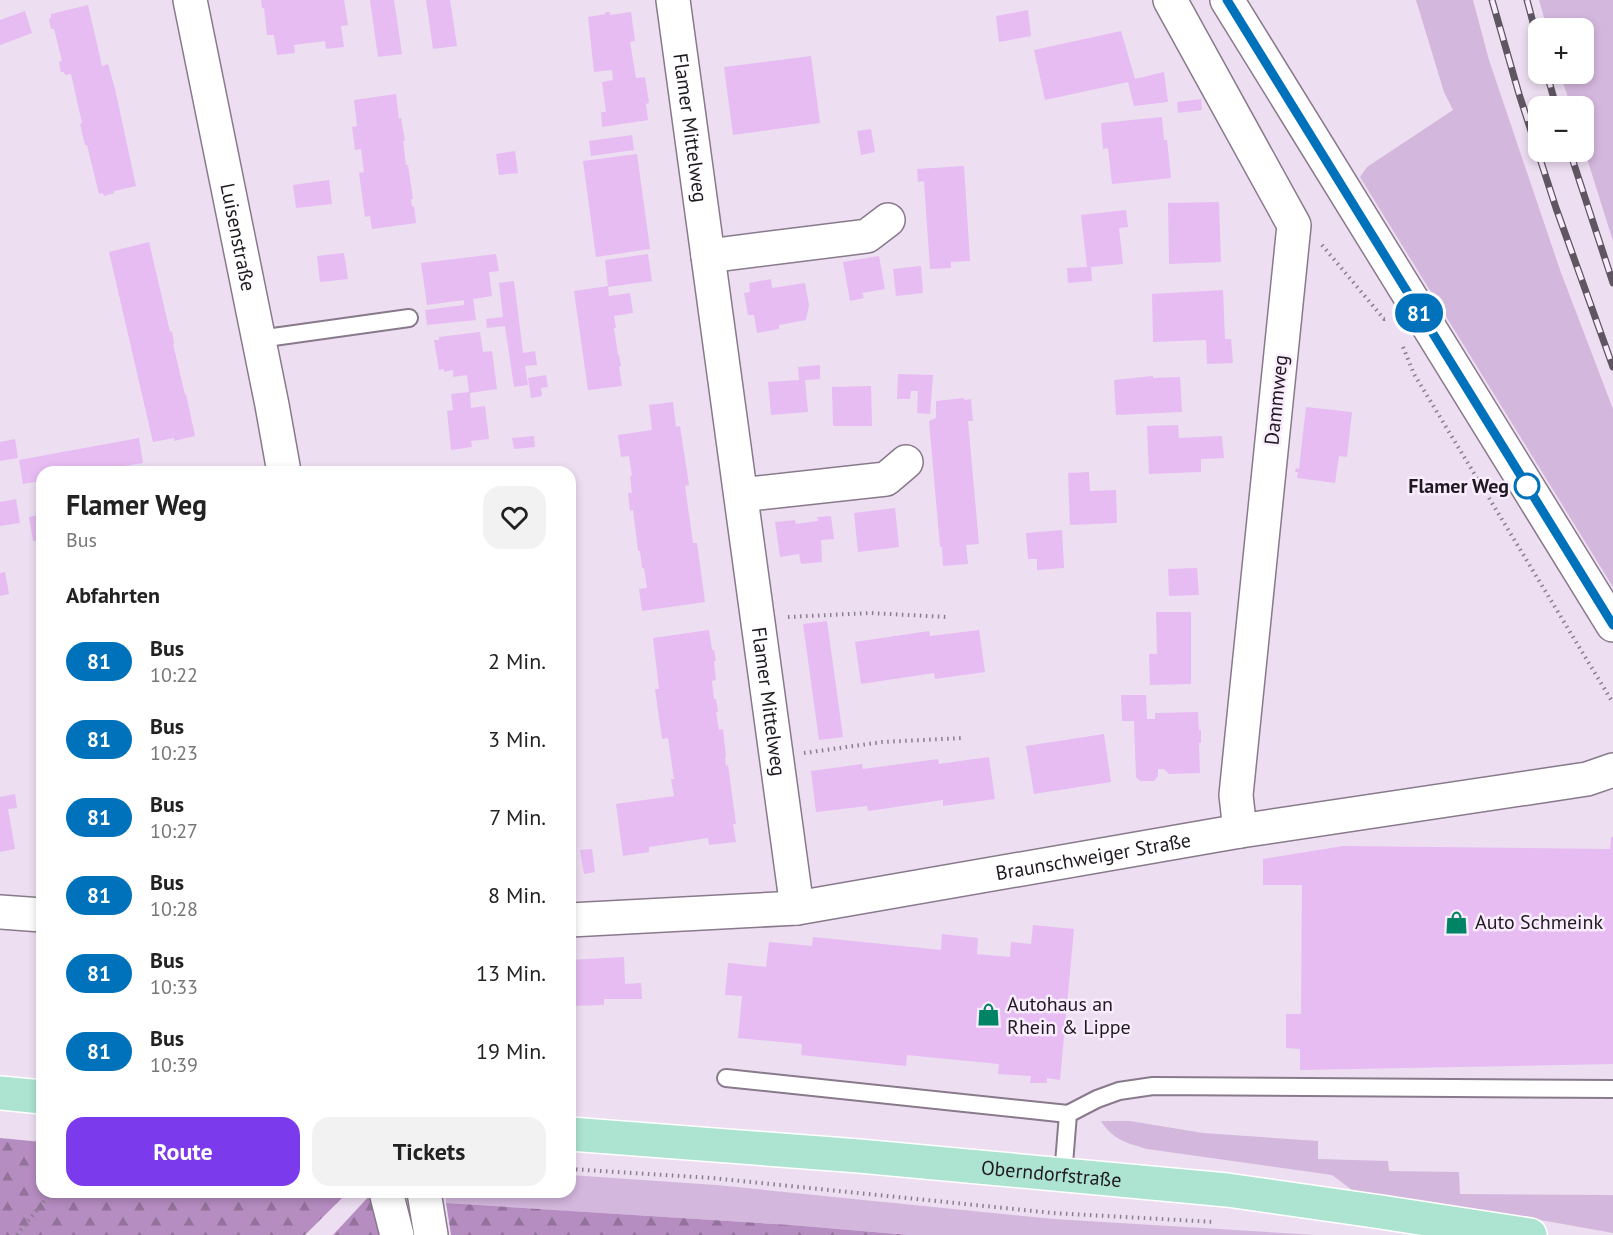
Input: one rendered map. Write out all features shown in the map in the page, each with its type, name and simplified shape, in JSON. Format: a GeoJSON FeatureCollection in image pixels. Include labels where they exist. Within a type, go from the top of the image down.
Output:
{"type":"FeatureCollection","features":[{"type":"Feature","properties":{"kind":"main road"},"geometry":{"type":"LineString","coordinates":[[0,1093],[36,1096]]}},
{"type":"Feature","properties":{"kind":"main road","name":"Oberndorfstraße"},"geometry":{"type":"LineString","coordinates":[[576,1134],[859,1156],[1227,1190],[1530,1235]]}},
{"type":"Feature","properties":{"kind":"street","name":"Luisenstraße"},"geometry":{"type":"LineString","coordinates":[[190,0],[283,466]]}},
{"type":"Feature","properties":{"kind":"street","name":"Flamer Mittelweg"},"geometry":{"type":"LineString","coordinates":[[673,0],[797,908]]}},
{"type":"Feature","properties":{"kind":"street"},"geometry":{"type":"LineString","coordinates":[[1170,0],[1294,225]]}},
{"type":"Feature","properties":{"kind":"street"},"geometry":{"type":"LineString","coordinates":[[1227,0],[1613,625]]}},
{"type":"Feature","properties":{"kind":"street"},"geometry":{"type":"LineString","coordinates":[[708,256],[867,236],[888,220]]}},
{"type":"Feature","properties":{"kind":"street","name":"Dammweg"},"geometry":{"type":"LineString","coordinates":[[1240,831],[1236,795],[1294,225]]}},
{"type":"Feature","properties":{"kind":"street"},"geometry":{"type":"LineString","coordinates":[[741,495],[886,479],[906,462]]}},
{"type":"Feature","properties":{"kind":"street","name":"Braunschweiger Straße"},"geometry":{"type":"LineString","coordinates":[[576,920],[797,908],[1240,831],[1587,779],[1613,770]]}},
{"type":"Feature","properties":{"kind":"street"},"geometry":{"type":"LineString","coordinates":[[0,912],[36,915]]}},
{"type":"Feature","properties":{"kind":"street"},"geometry":{"type":"LineString","coordinates":[[388,1198],[397,1235]]}},
{"type":"Feature","properties":{"kind":"street"},"geometry":{"type":"LineString","coordinates":[[425,1198],[431,1235]]}},
{"type":"Feature","properties":{"kind":"lane"},"geometry":{"type":"LineString","coordinates":[[259,339],[409,318]]}},
{"type":"Feature","properties":{"kind":"lane"},"geometry":{"type":"LineString","coordinates":[[726,1078],[1068,1114],[1119,1091],[1154,1086],[1613,1089]]}},
{"type":"Feature","properties":{"kind":"lane"},"geometry":{"type":"LineString","coordinates":[[1063,1176],[1068,1114]]}},
{"type":"Feature","properties":{"kind":"path"},"geometry":{"type":"LineString","coordinates":[[1294,225],[1305,225],[1384,319],[1391,318]]}},
{"type":"Feature","properties":{"kind":"path"},"geometry":{"type":"LineString","coordinates":[[1403,346],[1414,374],[1613,703]]}},
{"type":"Feature","properties":{"kind":"path"},"geometry":{"type":"LineString","coordinates":[[758,618],[870,613],[947,617]]}},
{"type":"Feature","properties":{"kind":"path"},"geometry":{"type":"LineString","coordinates":[[777,757],[882,742],[963,738]]}},
{"type":"Feature","properties":{"kind":"path"},"geometry":{"type":"LineString","coordinates":[[576,1169],[712,1178],[1053,1213],[1223,1222]]}},
{"type":"Feature","properties":{"kind":"path"},"geometry":{"type":"LineString","coordinates":[[17,1235],[46,1198]]}},
{"type":"Feature","properties":{"kind":"shaded area"},"geometry":{"type":"Polygon","coordinates":[[[1416,0],[1473,0],[1489,60],[1560,270],[1613,409],[1613,587],[1360,177],[1367,167],[1453,110],[1444,92],[1416,0]]]}},
{"type":"Feature","properties":{"kind":"shaded area"},"geometry":{"type":"Polygon","coordinates":[[[1539,0],[1613,0],[1613,241],[1588,162],[1594,162],[1594,96],[1568,96],[1563,84],[1594,84],[1594,18],[1544,18],[1539,0]]]}},
{"type":"Feature","properties":{"kind":"shaded area"},"geometry":{"type":"Polygon","coordinates":[[[1101,1121],[1130,1121],[1203,1133],[1318,1141],[1318,1159],[1388,1161],[1389,1171],[1459,1172],[1460,1194],[1613,1195],[1613,1233],[1356,1193],[1332,1175],[1147,1149],[1116,1137],[1101,1121]]]}},
{"type":"Feature","properties":{"kind":"shaded area"},"geometry":{"type":"Polygon","coordinates":[[[576,1175],[716,1185],[1054,1219],[1315,1235],[909,1235],[791,1225],[446,1203],[446,1198],[576,1198],[576,1175]]]}},
{"type":"Feature","properties":{"kind":"green space"},"geometry":{"type":"Polygon","coordinates":[[[0,1138],[36,1141],[36,1198],[342,1198],[305,1235],[0,1235],[0,1138]]]}},
{"type":"Feature","properties":{"kind":"green space"},"geometry":{"type":"Polygon","coordinates":[[[367,1198],[373,1198],[382,1235],[333,1235],[367,1198]]]}},
{"type":"Feature","properties":{"kind":"green space"},"geometry":{"type":"Polygon","coordinates":[[[446,1203],[791,1225],[909,1235],[451,1235],[446,1203]]]}},
{"type":"Feature","properties":{"kind":"building"},"geometry":{"type":"Polygon","coordinates":[[[261,0],[344,0],[348,25],[341,26],[344,47],[326,49],[325,41],[294,45],[295,53],[277,55],[274,35],[267,35],[261,0]]]}},
{"type":"Feature","properties":{"kind":"building"},"geometry":{"type":"Polygon","coordinates":[[[370,0],[394,0],[402,54],[378,57],[370,0]]]}},
{"type":"Feature","properties":{"kind":"building"},"geometry":{"type":"Polygon","coordinates":[[[426,0],[450,0],[457,46],[433,49],[426,0]]]}},
{"type":"Feature","properties":{"kind":"building"},"geometry":{"type":"Polygon","coordinates":[[[88,5],[102,66],[108,64],[115,89],[136,186],[104,196],[103,193],[99,194],[87,145],[85,145],[71,74],[65,75],[61,72],[59,62],[62,61],[54,29],[51,29],[49,19],[51,14],[88,5]]]}},
{"type":"Feature","properties":{"kind":"building"},"geometry":{"type":"Polygon","coordinates":[[[1028,10],[1031,36],[999,42],[996,16],[1028,10]]]}},
{"type":"Feature","properties":{"kind":"building"},"geometry":{"type":"Polygon","coordinates":[[[25,11],[32,33],[0,45],[0,20],[25,11]]]}},
{"type":"Feature","properties":{"kind":"building"},"geometry":{"type":"Polygon","coordinates":[[[605,12],[610,12],[610,15],[631,12],[635,41],[630,42],[636,78],[645,77],[649,103],[646,104],[648,120],[602,127],[601,112],[606,112],[602,82],[613,80],[612,70],[594,72],[588,17],[606,14],[605,12]]]}},
{"type":"Feature","properties":{"kind":"building"},"geometry":{"type":"Polygon","coordinates":[[[1121,31],[1135,79],[1164,72],[1168,102],[1134,106],[1128,82],[1045,100],[1034,50],[1121,31]]]}},
{"type":"Feature","properties":{"kind":"building"},"geometry":{"type":"Polygon","coordinates":[[[811,56],[820,123],[733,135],[724,67],[811,56]]]}},
{"type":"Feature","properties":{"kind":"building"},"geometry":{"type":"Polygon","coordinates":[[[396,94],[416,223],[372,229],[370,216],[365,217],[359,173],[364,172],[361,149],[355,150],[352,127],[357,126],[354,100],[396,94]]]}},
{"type":"Feature","properties":{"kind":"building"},"geometry":{"type":"Polygon","coordinates":[[[1201,99],[1202,110],[1178,113],[1177,102],[1201,99]]]}},
{"type":"Feature","properties":{"kind":"building"},"geometry":{"type":"Polygon","coordinates":[[[1162,117],[1171,178],[1112,184],[1108,148],[1103,149],[1101,123],[1162,117]]]}},
{"type":"Feature","properties":{"kind":"building"},"geometry":{"type":"Polygon","coordinates":[[[871,129],[875,152],[861,155],[857,131],[871,129]]]}},
{"type":"Feature","properties":{"kind":"building"},"geometry":{"type":"Polygon","coordinates":[[[632,135],[634,150],[591,156],[589,141],[632,135]]]}},
{"type":"Feature","properties":{"kind":"building"},"geometry":{"type":"Polygon","coordinates":[[[515,151],[518,173],[499,175],[496,154],[515,151]]]}},
{"type":"Feature","properties":{"kind":"building"},"geometry":{"type":"Polygon","coordinates":[[[637,154],[650,249],[596,257],[583,161],[637,154]]]}},
{"type":"Feature","properties":{"kind":"building"},"geometry":{"type":"Polygon","coordinates":[[[964,166],[970,261],[951,262],[951,268],[930,269],[924,181],[918,182],[917,169],[964,166]]]}},
{"type":"Feature","properties":{"kind":"building"},"geometry":{"type":"Polygon","coordinates":[[[329,180],[332,204],[296,208],[293,185],[329,180]]]}},
{"type":"Feature","properties":{"kind":"building"},"geometry":{"type":"Polygon","coordinates":[[[1219,202],[1221,262],[1169,264],[1168,203],[1219,202]]]}},
{"type":"Feature","properties":{"kind":"building"},"geometry":{"type":"Polygon","coordinates":[[[1126,210],[1128,227],[1119,228],[1123,264],[1091,267],[1092,281],[1068,283],[1067,268],[1087,267],[1081,215],[1126,210]]]}},
{"type":"Feature","properties":{"kind":"building"},"geometry":{"type":"Polygon","coordinates":[[[149,242],[170,332],[172,331],[173,344],[195,436],[174,441],[174,438],[153,442],[109,252],[149,242]]]}},
{"type":"Feature","properties":{"kind":"building"},"geometry":{"type":"Polygon","coordinates":[[[344,253],[348,279],[320,282],[317,256],[344,253]]]}},
{"type":"Feature","properties":{"kind":"building"},"geometry":{"type":"Polygon","coordinates":[[[496,254],[499,271],[489,272],[492,296],[473,299],[476,320],[427,325],[425,310],[464,305],[464,300],[427,305],[421,263],[496,254]]]}},
{"type":"Feature","properties":{"kind":"building"},"geometry":{"type":"Polygon","coordinates":[[[648,254],[652,281],[608,287],[605,260],[648,254]]]}},
{"type":"Feature","properties":{"kind":"building"},"geometry":{"type":"Polygon","coordinates":[[[879,256],[885,289],[862,293],[864,298],[850,301],[843,262],[879,256]]]}},
{"type":"Feature","properties":{"kind":"building"},"geometry":{"type":"Polygon","coordinates":[[[921,266],[923,293],[896,296],[893,269],[921,266]]]}},
{"type":"Feature","properties":{"kind":"building"},"geometry":{"type":"Polygon","coordinates":[[[771,279],[772,288],[805,283],[809,305],[806,320],[779,325],[779,329],[757,333],[754,315],[748,315],[744,293],[750,292],[749,283],[771,279]]]}},
{"type":"Feature","properties":{"kind":"building"},"geometry":{"type":"Polygon","coordinates":[[[514,281],[523,353],[535,351],[537,365],[525,366],[528,385],[514,387],[505,326],[487,328],[486,319],[503,317],[499,283],[514,281]]]}},
{"type":"Feature","properties":{"kind":"building"},"geometry":{"type":"Polygon","coordinates":[[[608,286],[609,296],[630,293],[633,313],[614,316],[622,386],[588,390],[574,291],[608,286]]]}},
{"type":"Feature","properties":{"kind":"building"},"geometry":{"type":"Polygon","coordinates":[[[1223,290],[1225,339],[1231,339],[1233,363],[1207,364],[1206,340],[1153,342],[1152,294],[1223,290]]]}},
{"type":"Feature","properties":{"kind":"building"},"geometry":{"type":"Polygon","coordinates":[[[480,332],[483,352],[492,351],[497,389],[470,393],[471,408],[485,406],[489,439],[471,441],[472,447],[451,450],[447,411],[453,410],[451,394],[469,392],[467,375],[453,377],[453,370],[444,372],[444,369],[439,370],[434,340],[439,340],[439,337],[480,332]]]}},
{"type":"Feature","properties":{"kind":"building"},"geometry":{"type":"Polygon","coordinates":[[[820,365],[820,379],[805,380],[808,412],[771,415],[768,382],[799,380],[798,367],[820,365]]]}},
{"type":"Feature","properties":{"kind":"building"},"geometry":{"type":"Polygon","coordinates":[[[898,374],[933,375],[930,414],[917,413],[918,391],[911,391],[910,399],[897,399],[898,374]]]}},
{"type":"Feature","properties":{"kind":"building"},"geometry":{"type":"Polygon","coordinates":[[[546,375],[548,387],[541,388],[542,396],[531,398],[528,378],[546,375]]]}},
{"type":"Feature","properties":{"kind":"building"},"geometry":{"type":"Polygon","coordinates":[[[1153,376],[1153,378],[1180,377],[1182,412],[1116,415],[1114,380],[1153,376]]]}},
{"type":"Feature","properties":{"kind":"building"},"geometry":{"type":"Polygon","coordinates":[[[871,386],[872,426],[833,426],[832,387],[871,386]]]}},
{"type":"Feature","properties":{"kind":"building"},"geometry":{"type":"Polygon","coordinates":[[[964,398],[964,400],[971,399],[973,421],[968,421],[979,544],[966,545],[968,564],[943,566],[929,421],[936,418],[936,401],[964,398]]]}},
{"type":"Feature","properties":{"kind":"building"},"geometry":{"type":"Polygon","coordinates":[[[673,402],[676,427],[680,426],[689,485],[685,486],[693,543],[697,543],[705,602],[642,611],[639,589],[647,588],[640,551],[638,551],[633,510],[630,511],[628,493],[632,493],[630,476],[632,476],[629,456],[621,457],[618,435],[652,430],[649,405],[673,402]]]}},
{"type":"Feature","properties":{"kind":"building"},"geometry":{"type":"Polygon","coordinates":[[[1306,407],[1352,412],[1347,457],[1339,456],[1335,483],[1297,478],[1298,472],[1295,472],[1296,468],[1299,469],[1306,407]]]}},
{"type":"Feature","properties":{"kind":"building"},"geometry":{"type":"Polygon","coordinates":[[[1178,425],[1179,438],[1222,436],[1224,458],[1201,459],[1201,472],[1149,474],[1147,426],[1178,425]]]}},
{"type":"Feature","properties":{"kind":"building"},"geometry":{"type":"Polygon","coordinates":[[[534,436],[535,447],[514,449],[512,438],[534,436]]]}},
{"type":"Feature","properties":{"kind":"building"},"geometry":{"type":"Polygon","coordinates":[[[139,438],[143,463],[125,466],[36,466],[36,482],[23,484],[19,460],[139,438]]]}},
{"type":"Feature","properties":{"kind":"building"},"geometry":{"type":"Polygon","coordinates":[[[15,439],[18,458],[0,461],[0,442],[15,439]]]}},
{"type":"Feature","properties":{"kind":"building"},"geometry":{"type":"Polygon","coordinates":[[[1089,472],[1090,491],[1116,490],[1117,523],[1070,525],[1068,473],[1089,472]]]}},
{"type":"Feature","properties":{"kind":"building"},"geometry":{"type":"Polygon","coordinates":[[[16,499],[20,523],[0,526],[0,502],[16,499]]]}},
{"type":"Feature","properties":{"kind":"building"},"geometry":{"type":"Polygon","coordinates":[[[895,508],[899,547],[858,552],[854,513],[895,508]]]}},
{"type":"Feature","properties":{"kind":"building"},"geometry":{"type":"Polygon","coordinates":[[[36,515],[36,541],[33,541],[29,517],[36,515]]]}},
{"type":"Feature","properties":{"kind":"building"},"geometry":{"type":"Polygon","coordinates":[[[831,516],[834,539],[821,540],[822,562],[801,564],[799,554],[780,557],[775,522],[795,520],[796,524],[818,521],[817,517],[831,516]]]}},
{"type":"Feature","properties":{"kind":"building"},"geometry":{"type":"Polygon","coordinates":[[[1062,530],[1064,568],[1037,570],[1037,559],[1028,559],[1026,533],[1062,530]]]}},
{"type":"Feature","properties":{"kind":"building"},"geometry":{"type":"Polygon","coordinates":[[[1197,568],[1199,595],[1169,596],[1168,569],[1197,568]]]}},
{"type":"Feature","properties":{"kind":"building"},"geometry":{"type":"Polygon","coordinates":[[[5,572],[9,594],[0,596],[0,573],[5,572]]]}},
{"type":"Feature","properties":{"kind":"building"},"geometry":{"type":"Polygon","coordinates":[[[1156,612],[1191,612],[1191,684],[1150,685],[1149,654],[1157,654],[1156,612]]]}},
{"type":"Feature","properties":{"kind":"building"},"geometry":{"type":"Polygon","coordinates":[[[827,621],[843,737],[819,740],[803,624],[827,621]]]}},
{"type":"Feature","properties":{"kind":"building"},"geometry":{"type":"Polygon","coordinates":[[[709,630],[716,661],[714,661],[716,680],[712,681],[714,699],[716,699],[719,730],[723,729],[726,766],[728,765],[736,824],[733,824],[736,842],[709,845],[708,838],[649,847],[649,852],[623,856],[616,804],[674,796],[668,738],[662,739],[655,689],[659,689],[653,638],[709,630]]]}},
{"type":"Feature","properties":{"kind":"building"},"geometry":{"type":"Polygon","coordinates":[[[979,630],[985,672],[935,679],[934,673],[861,684],[855,642],[929,631],[930,636],[979,630]]]}},
{"type":"Feature","properties":{"kind":"building"},"geometry":{"type":"Polygon","coordinates":[[[1121,695],[1146,695],[1147,719],[1155,719],[1155,713],[1198,712],[1199,730],[1201,730],[1200,773],[1169,774],[1164,769],[1158,769],[1158,776],[1154,781],[1140,781],[1136,777],[1134,721],[1122,721],[1121,695]]]}},
{"type":"Feature","properties":{"kind":"building"},"geometry":{"type":"Polygon","coordinates":[[[1104,734],[1111,782],[1034,794],[1026,746],[1104,734]]]}},
{"type":"Feature","properties":{"kind":"building"},"geometry":{"type":"Polygon","coordinates":[[[989,757],[995,799],[943,806],[943,800],[868,811],[867,806],[816,812],[811,771],[862,764],[863,769],[938,759],[939,764],[989,757]]]}},
{"type":"Feature","properties":{"kind":"building"},"geometry":{"type":"Polygon","coordinates":[[[15,794],[17,808],[8,809],[15,849],[0,852],[0,797],[15,794]]]}},
{"type":"Feature","properties":{"kind":"building","name":"Auto Schmeink"},"geometry":{"type":"Polygon","coordinates":[[[1611,837],[1613,837],[1613,1064],[1300,1070],[1300,1049],[1286,1048],[1286,1014],[1301,1014],[1302,885],[1263,885],[1263,859],[1343,846],[1610,849],[1611,837]]]}},
{"type":"Feature","properties":{"kind":"building"},"geometry":{"type":"Polygon","coordinates":[[[592,849],[595,872],[584,874],[580,850],[592,849]]]}},
{"type":"Feature","properties":{"kind":"building"},"geometry":{"type":"Polygon","coordinates":[[[1033,925],[1074,929],[1060,1080],[1047,1078],[1047,1083],[1030,1083],[1031,1076],[998,1074],[999,1064],[907,1055],[906,1066],[801,1055],[802,1044],[738,1038],[742,996],[725,995],[728,963],[766,967],[769,942],[812,946],[813,937],[941,950],[942,934],[978,938],[977,954],[1010,957],[1011,942],[1031,944],[1033,925]]]}},
{"type":"Feature","properties":{"kind":"building"},"geometry":{"type":"Polygon","coordinates":[[[624,957],[625,984],[641,983],[642,999],[604,999],[604,1005],[576,1006],[576,960],[624,957]]]}},
{"type":"Feature","properties":{"kind":"railway"},"geometry":{"type":"LineString","coordinates":[[1492,0],[1519,94],[1556,208],[1613,367]]}},
{"type":"Feature","properties":{"kind":"railway"},"geometry":{"type":"LineString","coordinates":[[1527,0],[1532,18]]}},
{"type":"Feature","properties":{"kind":"railway"},"geometry":{"type":"LineString","coordinates":[[1550,84],[1553,96]]}},
{"type":"Feature","properties":{"kind":"railway"},"geometry":{"type":"LineString","coordinates":[[1573,162],[1613,283]]}},
{"type":"Feature","properties":{"kind":"bus line","name":"81"},"geometry":{"type":"LineString","coordinates":[[1227,0],[1613,625]]}},
{"type":"Feature","properties":{"kind":"place","name":"Flamer Weg"},"geometry":{"type":"Point","coordinates":[1527,486]}},
{"type":"Feature","properties":{"kind":"place","name":"Auto Schmeink"},"geometry":{"type":"Point","coordinates":[1457,922]}},
{"type":"Feature","properties":{"kind":"place","name":"Autohaus an Rhein & Lippe"},"geometry":{"type":"Point","coordinates":[989,1015]}}]}
